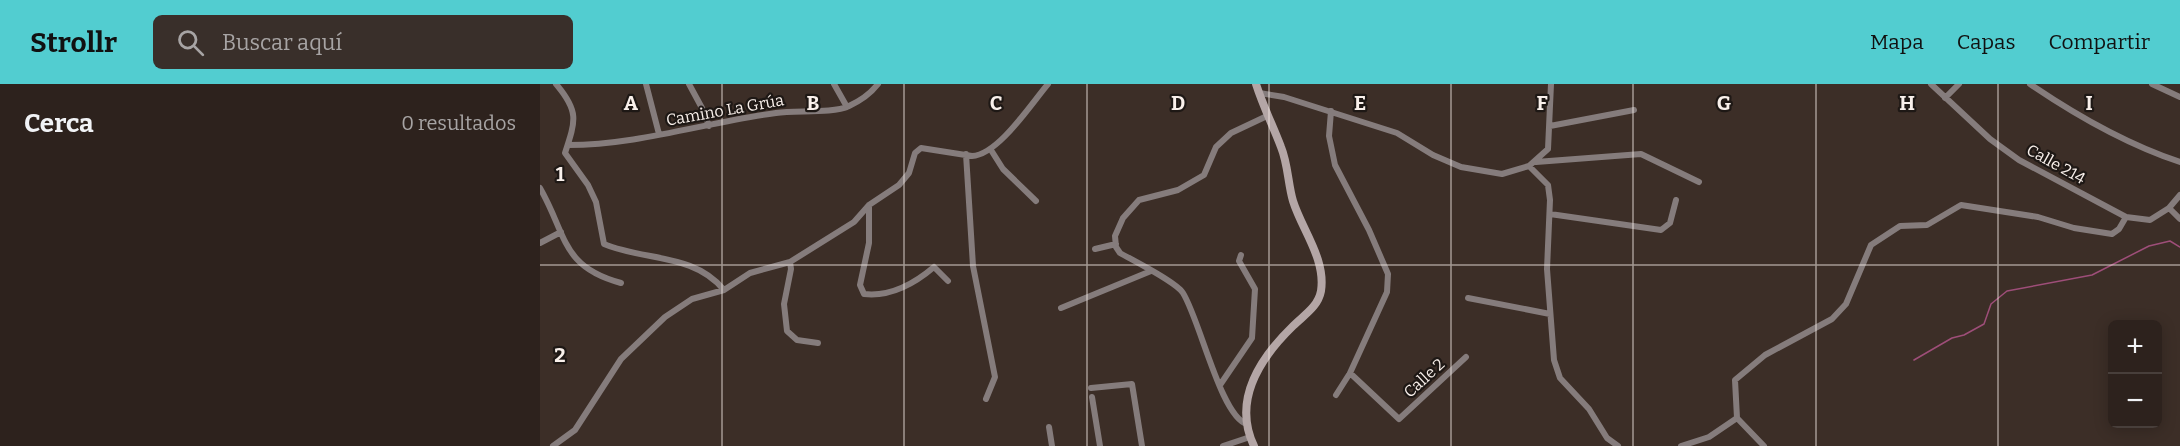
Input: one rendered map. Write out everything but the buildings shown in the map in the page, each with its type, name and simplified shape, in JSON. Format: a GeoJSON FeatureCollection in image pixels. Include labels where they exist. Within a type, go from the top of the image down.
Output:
{"type":"FeatureCollection","features":[{"type":"Feature","properties":{"kind":"street"},"geometry":{"type":"LineString","coordinates":[[556,84],[574,109],[566,153],[572,165],[588,185],[596,202],[604,244],[621,251],[683,261],[715,279],[724,290]]}},
{"type":"Feature","properties":{"kind":"street"},"geometry":{"type":"LineString","coordinates":[[646,84],[659,134]]}},
{"type":"Feature","properties":{"kind":"street"},"geometry":{"type":"LineString","coordinates":[[689,84],[709,126]]}},
{"type":"Feature","properties":{"kind":"street"},"geometry":{"type":"LineString","coordinates":[[834,84],[848,107]]}},
{"type":"Feature","properties":{"kind":"street","name":"Camino La Grúa"},"geometry":{"type":"LineString","coordinates":[[568,145],[587,145],[659,134],[776,113],[848,107],[871,93],[878,84]]}},
{"type":"Feature","properties":{"kind":"street"},"geometry":{"type":"LineString","coordinates":[[553,446],[575,430],[621,358],[665,317],[692,299],[724,290],[750,273],[789,262],[854,222],[869,205],[900,185],[909,173],[915,153],[921,148],[980,155],[991,150],[1048,84]]}},
{"type":"Feature","properties":{"kind":"street"},"geometry":{"type":"LineString","coordinates":[[1223,446],[1252,442],[1247,424],[1246,401],[1257,368],[1292,327],[1314,307],[1321,285],[1316,253],[1293,202],[1282,149],[1256,84]]}},
{"type":"Feature","properties":{"kind":"street"},"geometry":{"type":"LineString","coordinates":[[1532,164],[1548,149],[1551,84]]}},
{"type":"Feature","properties":{"kind":"street","name":"Calle 214"},"geometry":{"type":"LineString","coordinates":[[1930,84],[1990,139],[2019,160],[2126,217],[2150,220],[2169,208],[2180,195]]}},
{"type":"Feature","properties":{"kind":"street"},"geometry":{"type":"LineString","coordinates":[[1945,98],[1959,84]]}},
{"type":"Feature","properties":{"kind":"street"},"geometry":{"type":"LineString","coordinates":[[2030,84],[2067,110],[2147,151],[2180,162]]}},
{"type":"Feature","properties":{"kind":"street"},"geometry":{"type":"LineString","coordinates":[[2152,84],[2180,97]]}},
{"type":"Feature","properties":{"kind":"street"},"geometry":{"type":"LineString","coordinates":[[1259,93],[1284,97],[1397,133],[1433,155],[1461,167],[1502,174],[1532,164],[1641,154],[1699,182]]}},
{"type":"Feature","properties":{"kind":"street"},"geometry":{"type":"LineString","coordinates":[[1550,126],[1634,110]]}},
{"type":"Feature","properties":{"kind":"street"},"geometry":{"type":"LineString","coordinates":[[1331,111],[1329,136],[1335,165],[1370,230],[1388,274],[1387,292],[1350,373],[1336,395]]}},
{"type":"Feature","properties":{"kind":"street"},"geometry":{"type":"LineString","coordinates":[[1247,424],[1239,422],[1228,408],[1182,292],[1120,253],[1115,236],[1123,218],[1139,200],[1178,190],[1204,175],[1216,147],[1231,134],[1267,116]]}},
{"type":"Feature","properties":{"kind":"street"},"geometry":{"type":"LineString","coordinates":[[991,150],[1003,169],[1036,201]]}},
{"type":"Feature","properties":{"kind":"street"},"geometry":{"type":"LineString","coordinates":[[966,154],[973,266],[995,377],[986,399]]}},
{"type":"Feature","properties":{"kind":"street"},"geometry":{"type":"LineString","coordinates":[[1532,164],[1548,185],[1550,214],[1547,269],[1554,360],[1560,378],[1589,409],[1607,438],[1618,446]]}},
{"type":"Feature","properties":{"kind":"street"},"geometry":{"type":"LineString","coordinates":[[540,188],[576,261],[597,277],[621,284]]}},
{"type":"Feature","properties":{"kind":"street"},"geometry":{"type":"LineString","coordinates":[[1550,214],[1661,230],[1670,223],[1676,200]]}},
{"type":"Feature","properties":{"kind":"street"},"geometry":{"type":"LineString","coordinates":[[869,205],[869,243],[860,285],[864,294],[879,296],[903,287],[934,267],[948,281]]}},
{"type":"Feature","properties":{"kind":"street"},"geometry":{"type":"LineString","coordinates":[[1764,446],[1737,418],[1735,380],[1765,355],[1832,319],[1846,304],[1871,245],[1900,226],[1927,225],[1961,205],[2038,217],[2074,228],[2112,234],[2119,229],[2126,217]]}},
{"type":"Feature","properties":{"kind":"street"},"geometry":{"type":"LineString","coordinates":[[2169,208],[2180,219]]}},
{"type":"Feature","properties":{"kind":"street"},"geometry":{"type":"LineString","coordinates":[[540,243],[561,232]]}},
{"type":"Feature","properties":{"kind":"street"},"geometry":{"type":"LineString","coordinates":[[1095,249],[1116,244]]}},
{"type":"Feature","properties":{"kind":"street"},"geometry":{"type":"LineString","coordinates":[[1220,385],[1252,338],[1255,289],[1239,261],[1241,255]]}},
{"type":"Feature","properties":{"kind":"street"},"geometry":{"type":"LineString","coordinates":[[789,262],[791,269],[784,304],[787,331],[797,340],[818,344]]}},
{"type":"Feature","properties":{"kind":"street"},"geometry":{"type":"LineString","coordinates":[[1061,308],[1151,271]]}},
{"type":"Feature","properties":{"kind":"street"},"geometry":{"type":"LineString","coordinates":[[1468,298],[1550,314]]}},
{"type":"Feature","properties":{"kind":"street","name":"Calle 2"},"geometry":{"type":"LineString","coordinates":[[1350,373],[1399,419],[1466,357]]}},
{"type":"Feature","properties":{"kind":"street"},"geometry":{"type":"LineString","coordinates":[[1091,388],[1132,384],[1142,446]]}},
{"type":"Feature","properties":{"kind":"street"},"geometry":{"type":"LineString","coordinates":[[1092,397],[1100,446]]}},
{"type":"Feature","properties":{"kind":"street"},"geometry":{"type":"LineString","coordinates":[[1682,446],[1709,437],[1737,418]]}},
{"type":"Feature","properties":{"kind":"street"},"geometry":{"type":"LineString","coordinates":[[1049,427],[1052,446]]}},
{"type":"Feature","properties":{"kind":"waterway"},"geometry":{"type":"LineString","coordinates":[[1914,360],[1952,338],[1964,335],[1984,324],[1991,304],[2007,291],[2092,275],[2149,246],[2170,241],[2180,247]]}}]}
